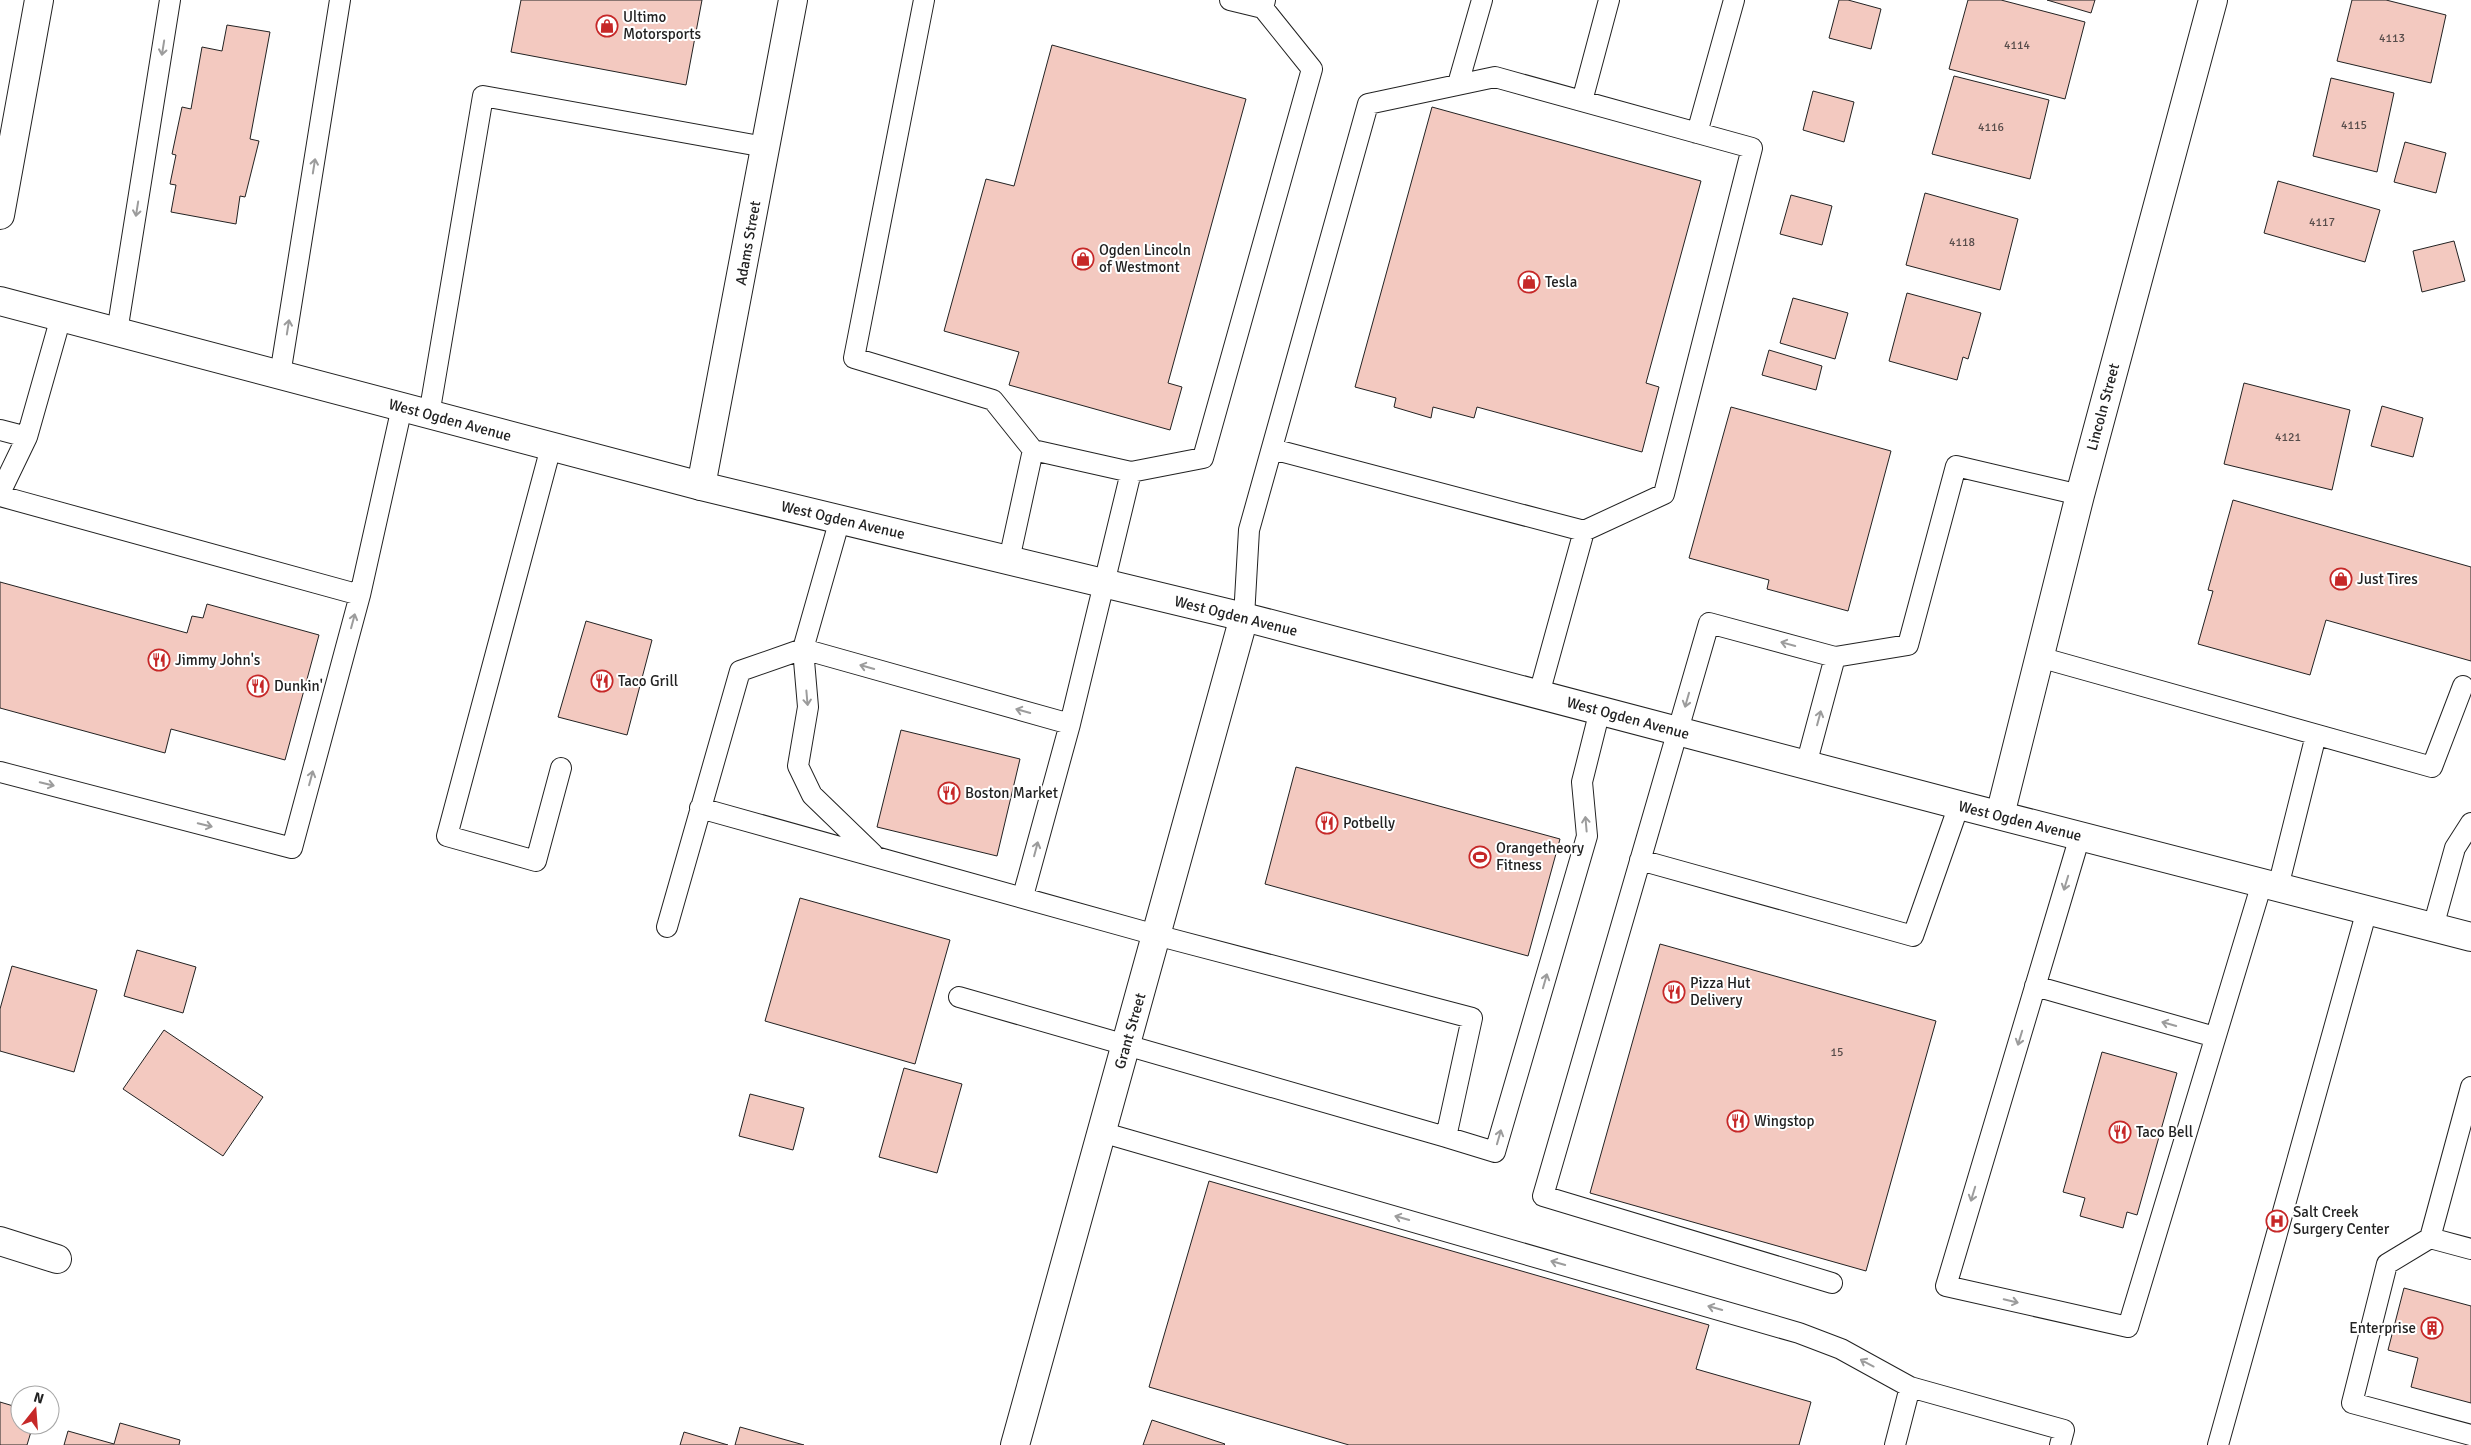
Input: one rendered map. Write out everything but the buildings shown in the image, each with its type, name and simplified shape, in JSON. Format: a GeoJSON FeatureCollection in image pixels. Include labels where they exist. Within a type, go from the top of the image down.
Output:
{"type":"FeatureCollection","features":[{"type":"Feature","properties":{"kind":"main road","name":"Adams Street"},"geometry":{"type":"LineString","coordinates":[[701,486],[792,0]]}},
{"type":"Feature","properties":{"kind":"main road","name":"Lincoln Street"},"geometry":{"type":"LineString","coordinates":[[2000,816],[2080,495],[2213,0]]}},
{"type":"Feature","properties":{"kind":"main road"},"geometry":{"type":"LineString","coordinates":[[0,215],[34,1]]}},
{"type":"Feature","properties":{"kind":"main road","name":"West Ogden Avenue"},"geometry":{"type":"LineString","coordinates":[[0,301],[701,486],[1244,617],[2000,816],[2471,937]]}},
{"type":"Feature","properties":{"kind":"main road","name":"Grant Street"},"geometry":{"type":"LineString","coordinates":[[1015,1445],[1244,617]]}},
{"type":"Feature","properties":{"kind":"main road"},"geometry":{"type":"LineString","coordinates":[[0,1241],[58,1259]]}},
{"type":"Feature","properties":{"kind":"lane"},"geometry":{"type":"LineString","coordinates":[[117,332],[170,0]]}},
{"type":"Feature","properties":{"kind":"lane"},"geometry":{"type":"LineString","coordinates":[[280,375],[340,0]]}},
{"type":"Feature","properties":{"kind":"lane"},"geometry":{"type":"LineString","coordinates":[[924,0],[854,358],[993,400],[1033,450],[1131,472],[1203,458],[1312,69],[1264,4],[1230,0]]}},
{"type":"Feature","properties":{"kind":"lane"},"geometry":{"type":"LineString","coordinates":[[1458,84],[1482,0]]}},
{"type":"Feature","properties":{"kind":"lane"},"geometry":{"type":"LineString","coordinates":[[1582,101],[1609,0]]}},
{"type":"Feature","properties":{"kind":"lane"},"geometry":{"type":"LineString","coordinates":[[1698,133],[1734,0]]}},
{"type":"Feature","properties":{"kind":"lane"},"geometry":{"type":"LineString","coordinates":[[1244,617],[1249,530],[1368,104],[1495,77],[1752,148],[1664,494],[1584,531],[1272,449]]}},
{"type":"Feature","properties":{"kind":"lane"},"geometry":{"type":"LineString","coordinates":[[429,414],[483,96],[765,147]]}},
{"type":"Feature","properties":{"kind":"lane"},"geometry":{"type":"LineString","coordinates":[[61,317],[28,437],[0,494],[360,595]]}},
{"type":"Feature","properties":{"kind":"lane"},"geometry":{"type":"LineString","coordinates":[[0,772],[292,848],[360,595],[402,407]]}},
{"type":"Feature","properties":{"kind":"lane"},"geometry":{"type":"LineString","coordinates":[[0,430],[28,437]]}},
{"type":"Feature","properties":{"kind":"lane"},"geometry":{"type":"LineString","coordinates":[[551,447],[447,836],[536,860],[560,768]]}},
{"type":"Feature","properties":{"kind":"lane"},"geometry":{"type":"LineString","coordinates":[[1008,560],[1033,450]]}},
{"type":"Feature","properties":{"kind":"lane"},"geometry":{"type":"LineString","coordinates":[[1832,1283],[1543,1196],[1709,623],[1835,657],[1908,644],[1956,466],[2080,495]]}},
{"type":"Feature","properties":{"kind":"lane"},"geometry":{"type":"LineString","coordinates":[[1023,896],[1106,583],[1131,472]]}},
{"type":"Feature","properties":{"kind":"lane"},"geometry":{"type":"LineString","coordinates":[[840,518],[803,649],[808,707],[798,766],[812,795],[875,856]]}},
{"type":"Feature","properties":{"kind":"lane"},"geometry":{"type":"LineString","coordinates":[[1539,694],[1584,531]]}},
{"type":"Feature","properties":{"kind":"lane"},"geometry":{"type":"LineString","coordinates":[[668,927],[740,671],[803,649],[1070,724]]}},
{"type":"Feature","properties":{"kind":"lane"},"geometry":{"type":"LineString","coordinates":[[1806,765],[1835,657]]}},
{"type":"Feature","properties":{"kind":"lane"},"geometry":{"type":"LineString","coordinates":[[2039,657],[2432,767],[2463,686]]}},
{"type":"Feature","properties":{"kind":"lane"},"geometry":{"type":"LineString","coordinates":[[959,997],[1495,1152],[1588,836],[1582,782],[1600,710]]}},
{"type":"Feature","properties":{"kind":"lane"},"geometry":{"type":"LineString","coordinates":[[2080,836],[1946,1286],[2128,1327],[2216,1037],[2270,885],[2316,735]]}},
{"type":"Feature","properties":{"kind":"lane"},"geometry":{"type":"LineString","coordinates":[[1640,860],[1913,936],[1959,805]]}},
{"type":"Feature","properties":{"kind":"lane"},"geometry":{"type":"LineString","coordinates":[[700,808],[1023,896],[1156,935],[1472,1018],[1446,1137]]}},
{"type":"Feature","properties":{"kind":"lane"},"geometry":{"type":"LineString","coordinates":[[2432,927],[2455,848],[2471,823]]}},
{"type":"Feature","properties":{"kind":"lane"},"geometry":{"type":"LineString","coordinates":[[2218,1445],[2366,910]]}},
{"type":"Feature","properties":{"kind":"lane"},"geometry":{"type":"LineString","coordinates":[[2035,986],[2216,1037]]}},
{"type":"Feature","properties":{"kind":"lane"},"geometry":{"type":"LineString","coordinates":[[2471,1087],[2430,1238],[2387,1264],[2352,1402],[2471,1436]]}},
{"type":"Feature","properties":{"kind":"lane"},"geometry":{"type":"LineString","coordinates":[[1102,1132],[1799,1333],[1841,1349],[1910,1387],[2064,1430],[2060,1445]]}},
{"type":"Feature","properties":{"kind":"lane"},"geometry":{"type":"LineString","coordinates":[[2430,1238],[2471,1249]]}},
{"type":"Feature","properties":{"kind":"lane"},"geometry":{"type":"LineString","coordinates":[[1895,1445],[1910,1387]]}},
{"type":"Feature","properties":{"kind":"place","name":"Ultimo Motorsports"},"geometry":{"type":"Point","coordinates":[607,26]}},
{"type":"Feature","properties":{"kind":"place","name":"Ogden Lincoln of Westmont"},"geometry":{"type":"Point","coordinates":[1083,259]}},
{"type":"Feature","properties":{"kind":"place","name":"Tesla"},"geometry":{"type":"Point","coordinates":[1529,282]}},
{"type":"Feature","properties":{"kind":"place","name":"Just Tires"},"geometry":{"type":"Point","coordinates":[2341,579]}},
{"type":"Feature","properties":{"kind":"place","name":"Jimmy John's"},"geometry":{"type":"Point","coordinates":[159,660]}},
{"type":"Feature","properties":{"kind":"place","name":"Taco Grill"},"geometry":{"type":"Point","coordinates":[602,681]}},
{"type":"Feature","properties":{"kind":"place","name":"Dunkin'"},"geometry":{"type":"Point","coordinates":[258,686]}},
{"type":"Feature","properties":{"kind":"place","name":"Boston Market"},"geometry":{"type":"Point","coordinates":[949,793]}},
{"type":"Feature","properties":{"kind":"place","name":"Potbelly"},"geometry":{"type":"Point","coordinates":[1327,823]}},
{"type":"Feature","properties":{"kind":"place","name":"Orangetheory Fitness"},"geometry":{"type":"Point","coordinates":[1480,857]}},
{"type":"Feature","properties":{"kind":"place","name":"Pizza Hut Delivery"},"geometry":{"type":"Point","coordinates":[1674,992]}},
{"type":"Feature","properties":{"kind":"place","name":"Wingstop"},"geometry":{"type":"Point","coordinates":[1738,1121]}},
{"type":"Feature","properties":{"kind":"place","name":"Taco Bell"},"geometry":{"type":"Point","coordinates":[2120,1132]}},
{"type":"Feature","properties":{"kind":"place","name":"Salt Creek Surgery Center"},"geometry":{"type":"Point","coordinates":[2277,1221]}},
{"type":"Feature","properties":{"kind":"place","name":"Enterprise"},"geometry":{"type":"Point","coordinates":[2432,1328]}}]}
